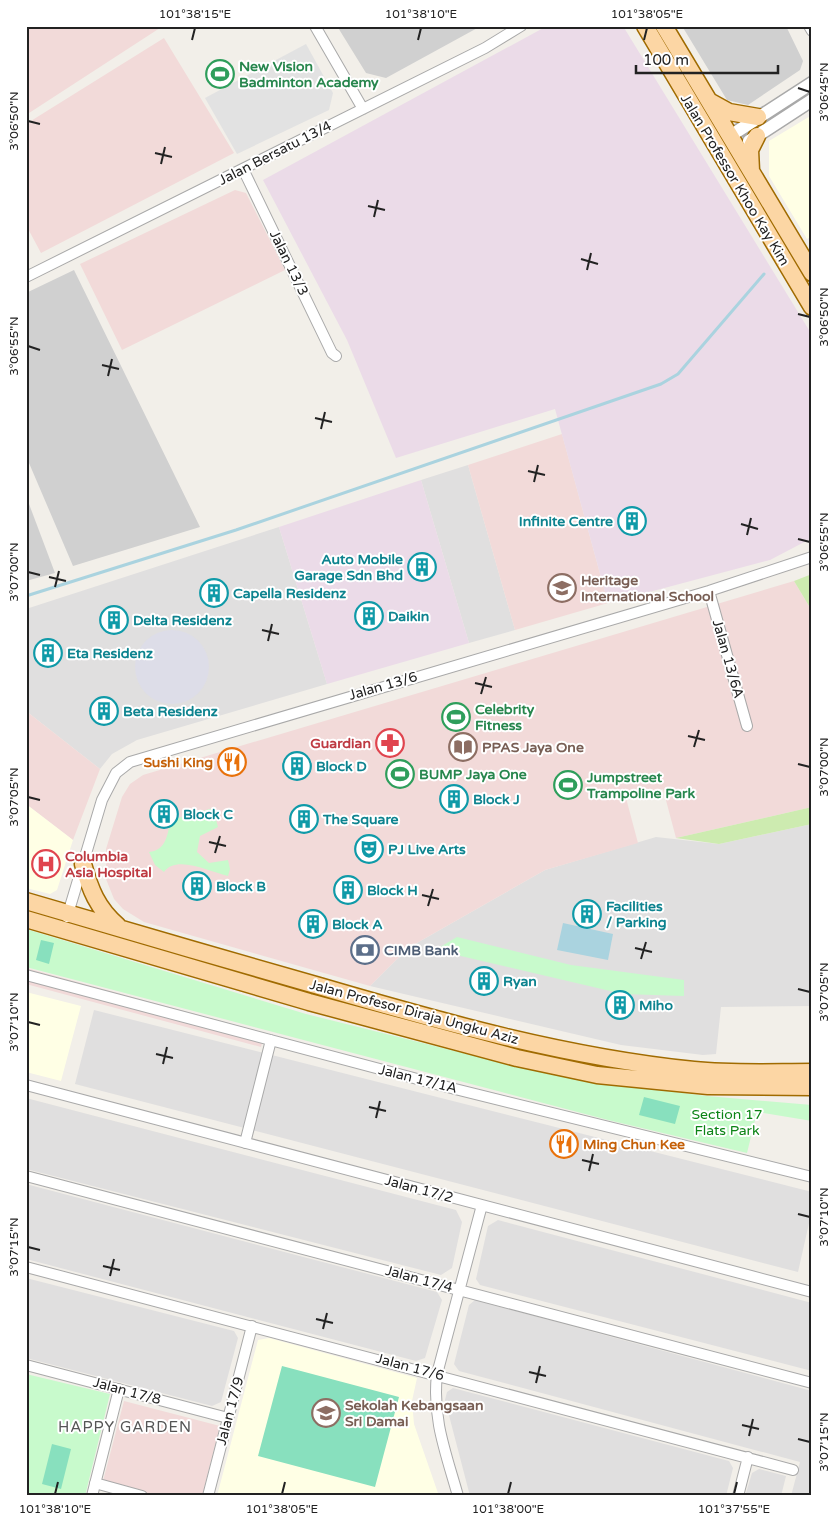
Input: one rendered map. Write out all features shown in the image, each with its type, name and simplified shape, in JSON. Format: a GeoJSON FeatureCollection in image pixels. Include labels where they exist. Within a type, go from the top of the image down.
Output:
{"type":"FeatureCollection","features":[{"type":"Feature","properties":{"kind":"main road","name":"Jalan Professor Khoo Kay Kim"},"geometry":{"type":"LineString","coordinates":[[645,26],[812,307]]}},
{"type":"Feature","properties":{"kind":"main road","name":"Jalan Professor Khoo Kay Kim"},"geometry":{"type":"LineString","coordinates":[[664,26],[732,143],[751,171],[812,273]]}},
{"type":"Feature","properties":{"kind":"main road"},"geometry":{"type":"LineString","coordinates":[[709,101],[730,112],[758,117]]}},
{"type":"Feature","properties":{"kind":"main road"},"geometry":{"type":"LineString","coordinates":[[690,104],[714,136],[732,143],[740,188]]}},
{"type":"Feature","properties":{"kind":"main road"},"geometry":{"type":"LineString","coordinates":[[751,171],[750,150],[757,136]]}},
{"type":"Feature","properties":{"kind":"main road"},"geometry":{"type":"LineString","coordinates":[[83,864],[88,886],[100,908],[121,929]]}},
{"type":"Feature","properties":{"kind":"main road","name":"Jalan Profesor Diraja Ungku Aziz"},"geometry":{"type":"LineString","coordinates":[[26,901],[401,1010],[567,1052],[708,1072],[812,1072]]}},
{"type":"Feature","properties":{"kind":"main road","name":"Jalan Profesor Diraja Ungku Aziz"},"geometry":{"type":"LineString","coordinates":[[26,919],[309,1002],[526,1060],[597,1075],[689,1084],[812,1087]]}},
{"type":"Feature","properties":{"kind":"street"},"geometry":{"type":"LineString","coordinates":[[315,26],[363,109]]}},
{"type":"Feature","properties":{"kind":"street","name":"Jalan Bersatu 13/4"},"geometry":{"type":"LineString","coordinates":[[26,277],[485,48],[521,26]]}},
{"type":"Feature","properties":{"kind":"street"},"geometry":{"type":"LineString","coordinates":[[809,26],[812,31]]}},
{"type":"Feature","properties":{"kind":"street"},"geometry":{"type":"LineString","coordinates":[[732,143],[758,117],[812,83]]}},
{"type":"Feature","properties":{"kind":"street"},"geometry":{"type":"LineString","coordinates":[[732,143],[757,136],[812,100]]}},
{"type":"Feature","properties":{"kind":"street","name":"Jalan 13/3"},"geometry":{"type":"LineString","coordinates":[[243,169],[332,352],[336,356]]}},
{"type":"Feature","properties":{"kind":"street","name":"Jalan 13/6"},"geometry":{"type":"LineString","coordinates":[[63,930],[102,800],[116,772],[130,762],[709,591],[812,557]]}},
{"type":"Feature","properties":{"kind":"street","name":"Jalan 13/6A"},"geometry":{"type":"LineString","coordinates":[[709,591],[747,726]]}},
{"type":"Feature","properties":{"kind":"street","name":"Jalan 17/1A"},"geometry":{"type":"LineString","coordinates":[[26,975],[541,1111],[812,1177]]}},
{"type":"Feature","properties":{"kind":"street"},"geometry":{"type":"LineString","coordinates":[[245,1143],[270,1040]]}},
{"type":"Feature","properties":{"kind":"street","name":"Jalan 17/2"},"geometry":{"type":"LineString","coordinates":[[26,1085],[812,1292]]}},
{"type":"Feature","properties":{"kind":"street","name":"Jalan 17/4"},"geometry":{"type":"LineString","coordinates":[[26,1176],[812,1383]]}},
{"type":"Feature","properties":{"kind":"street"},"geometry":{"type":"LineString","coordinates":[[458,1496],[434,1399],[437,1374],[482,1205]]}},
{"type":"Feature","properties":{"kind":"street","name":"Jalan 17/6"},"geometry":{"type":"LineString","coordinates":[[26,1267],[437,1374],[793,1470]]}},
{"type":"Feature","properties":{"kind":"street","name":"Jalan 17/9"},"geometry":{"type":"LineString","coordinates":[[208,1496],[252,1326]]}},
{"type":"Feature","properties":{"kind":"street","name":"Jalan 17/8"},"geometry":{"type":"LineString","coordinates":[[26,1365],[228,1418]]}},
{"type":"Feature","properties":{"kind":"street"},"geometry":{"type":"LineString","coordinates":[[92,1496],[119,1389]]}},
{"type":"Feature","properties":{"kind":"street"},"geometry":{"type":"LineString","coordinates":[[738,1496],[748,1457]]}},
{"type":"Feature","properties":{"kind":"street"},"geometry":{"type":"LineString","coordinates":[[95,1483],[142,1496]]}},
{"type":"Feature","properties":{"kind":"shaded area"},"geometry":{"type":"Polygon","coordinates":[[[26,26],[163,26],[26,115],[26,26]]]}},
{"type":"Feature","properties":{"kind":"shaded area"},"geometry":{"type":"Polygon","coordinates":[[[337,26],[481,26],[386,78],[366,73],[337,26]]]}},
{"type":"Feature","properties":{"kind":"shaded area"},"geometry":{"type":"Polygon","coordinates":[[[547,26],[623,26],[812,335],[812,538],[770,560],[608,603],[555,409],[396,458],[347,340],[263,180],[547,26]]]}},
{"type":"Feature","properties":{"kind":"shaded area"},"geometry":{"type":"Polygon","coordinates":[[[682,26],[786,26],[803,61],[800,70],[748,105],[727,100],[682,26]]]}},
{"type":"Feature","properties":{"kind":"shaded area"},"geometry":{"type":"Polygon","coordinates":[[[164,38],[234,153],[41,253],[26,225],[26,124],[164,38]]]}},
{"type":"Feature","properties":{"kind":"shaded area"},"geometry":{"type":"Polygon","coordinates":[[[306,44],[333,93],[329,110],[237,154],[205,98],[306,44]]]}},
{"type":"Feature","properties":{"kind":"shaded area"},"geometry":{"type":"Polygon","coordinates":[[[812,115],[812,236],[807,239],[769,176],[769,141],[812,115]]]}},
{"type":"Feature","properties":{"kind":"shaded area"},"geometry":{"type":"Polygon","coordinates":[[[235,190],[246,193],[285,270],[122,350],[80,264],[235,190]]]}},
{"type":"Feature","properties":{"kind":"shaded area"},"geometry":{"type":"Polygon","coordinates":[[[74,270],[200,527],[73,566],[26,456],[26,293],[74,270]]]}},
{"type":"Feature","properties":{"kind":"shaded area"},"geometry":{"type":"Polygon","coordinates":[[[562,434],[608,603],[515,630],[468,465],[562,434]]]}},
{"type":"Feature","properties":{"kind":"shaded area"},"geometry":{"type":"Polygon","coordinates":[[[468,465],[515,630],[469,643],[421,480],[468,465]]]}},
{"type":"Feature","properties":{"kind":"shaded area"},"geometry":{"type":"Polygon","coordinates":[[[421,480],[469,643],[327,684],[279,527],[421,480]]]}},
{"type":"Feature","properties":{"kind":"shaded area"},"geometry":{"type":"Polygon","coordinates":[[[26,496],[55,573],[26,581],[26,496]]]}},
{"type":"Feature","properties":{"kind":"shaded area"},"geometry":{"type":"Polygon","coordinates":[[[279,527],[327,684],[137,740],[112,754],[100,769],[26,711],[26,609],[279,527]]]}},
{"type":"Feature","properties":{"kind":"shaded area"},"geometry":{"type":"Polygon","coordinates":[[[794,581],[812,611],[812,807],[676,838],[663,789],[626,798],[638,843],[545,870],[408,948],[370,986],[144,922],[123,909],[114,899],[106,879],[106,849],[122,797],[130,784],[143,775],[794,581]]]}},
{"type":"Feature","properties":{"kind":"shaded area"},"geometry":{"type":"Polygon","coordinates":[[[172,630],[193,636],[203,646],[209,667],[203,688],[193,698],[172,704],[151,698],[141,688],[135,667],[141,646],[151,636],[172,630]]]}},
{"type":"Feature","properties":{"kind":"shaded area"},"geometry":{"type":"Polygon","coordinates":[[[26,711],[100,769],[73,840],[26,804],[26,711]]]}},
{"type":"Feature","properties":{"kind":"shaded area","name":"Columbia Asia Hospital"},"geometry":{"type":"Polygon","coordinates":[[[26,804],[73,840],[57,890],[50,894],[26,888],[26,804]]]}},
{"type":"Feature","properties":{"kind":"shaded area"},"geometry":{"type":"Polygon","coordinates":[[[812,824],[812,1006],[721,1007],[716,1054],[703,1055],[621,1045],[370,986],[408,948],[545,870],[656,837],[719,844],[812,824]]]}},
{"type":"Feature","properties":{"kind":"shaded area"},"geometry":{"type":"Polygon","coordinates":[[[26,968],[265,1033],[261,1047],[26,984],[26,968]]]}},
{"type":"Feature","properties":{"kind":"shaded area"},"geometry":{"type":"Polygon","coordinates":[[[26,992],[81,1006],[61,1081],[26,1072],[26,992]]]}},
{"type":"Feature","properties":{"kind":"shaded area"},"geometry":{"type":"Polygon","coordinates":[[[94,1010],[812,1192],[812,1210],[798,1272],[75,1084],[94,1010]]]}},
{"type":"Feature","properties":{"kind":"shaded area"},"geometry":{"type":"Polygon","coordinates":[[[26,1098],[456,1210],[462,1222],[452,1268],[441,1275],[26,1169],[26,1098]]]}},
{"type":"Feature","properties":{"kind":"shaded area"},"geometry":{"type":"Polygon","coordinates":[[[26,1184],[437,1292],[442,1300],[425,1358],[416,1361],[26,1259],[26,1184]]]}},
{"type":"Feature","properties":{"kind":"shaded area"},"geometry":{"type":"Polygon","coordinates":[[[498,1220],[812,1303],[812,1371],[480,1285],[476,1279],[488,1226],[498,1220]]]}},
{"type":"Feature","properties":{"kind":"shaded area"},"geometry":{"type":"Polygon","coordinates":[[[26,1278],[234,1331],[238,1338],[221,1402],[212,1406],[26,1358],[26,1278]]]}},
{"type":"Feature","properties":{"kind":"shaded area"},"geometry":{"type":"Polygon","coordinates":[[[475,1300],[812,1391],[812,1496],[791,1496],[800,1462],[459,1371],[454,1364],[469,1305],[475,1300]]]}},
{"type":"Feature","properties":{"kind":"shaded area","name":"Sekolah Kebangsaan Sri Damai"},"geometry":{"type":"Polygon","coordinates":[[[269,1338],[417,1378],[412,1401],[414,1424],[439,1496],[217,1496],[258,1340],[269,1338]]]}},
{"type":"Feature","properties":{"kind":"shaded area"},"geometry":{"type":"Polygon","coordinates":[[[453,1388],[729,1461],[733,1468],[726,1496],[470,1496],[445,1400],[447,1392],[453,1388]]]}},
{"type":"Feature","properties":{"kind":"shaded area"},"geometry":{"type":"Polygon","coordinates":[[[124,1401],[220,1426],[202,1496],[159,1496],[103,1481],[124,1401]]]}},
{"type":"Feature","properties":{"kind":"shaded area"},"geometry":{"type":"Polygon","coordinates":[[[759,1469],[786,1476],[781,1496],[745,1496],[752,1473],[759,1469]]]}},
{"type":"Feature","properties":{"kind":"green space"},"geometry":{"type":"Polygon","coordinates":[[[812,574],[812,611],[794,581],[812,574]]]}},
{"type":"Feature","properties":{"kind":"green space"},"geometry":{"type":"Polygon","coordinates":[[[812,807],[812,824],[719,844],[676,838],[812,807]]]}},
{"type":"Feature","properties":{"kind":"green space"},"geometry":{"type":"Polygon","coordinates":[[[213,808],[218,827],[200,836],[197,852],[209,863],[228,860],[230,869],[228,876],[185,864],[169,867],[164,872],[155,865],[149,852],[155,851],[163,845],[171,820],[213,808]]]}},
{"type":"Feature","properties":{"kind":"green space","name":"Section 17 Flats Park"},"geometry":{"type":"Polygon","coordinates":[[[26,929],[306,1014],[527,1069],[593,1082],[707,1096],[812,1105],[812,1121],[757,1112],[747,1153],[608,1120],[26,967],[26,929]]]}},
{"type":"Feature","properties":{"kind":"green space"},"geometry":{"type":"Polygon","coordinates":[[[457,937],[571,965],[684,980],[684,996],[623,994],[435,950],[457,937]]]}},
{"type":"Feature","properties":{"kind":"green space"},"geometry":{"type":"Polygon","coordinates":[[[41,940],[54,943],[49,964],[36,960],[41,940]]]}},
{"type":"Feature","properties":{"kind":"green space"},"geometry":{"type":"Polygon","coordinates":[[[644,1097],[680,1106],[675,1124],[639,1115],[644,1097]]]}},
{"type":"Feature","properties":{"kind":"green space"},"geometry":{"type":"Polygon","coordinates":[[[282,1366],[399,1397],[375,1487],[258,1456],[282,1366]]]}},
{"type":"Feature","properties":{"kind":"green space"},"geometry":{"type":"Polygon","coordinates":[[[26,1374],[110,1394],[85,1496],[26,1496],[26,1374]]]}},
{"type":"Feature","properties":{"kind":"green space"},"geometry":{"type":"Polygon","coordinates":[[[52,1444],[71,1449],[61,1489],[42,1484],[52,1444]]]}},
{"type":"Feature","properties":{"kind":"water"},"geometry":{"type":"Polygon","coordinates":[[[563,923],[613,934],[608,960],[557,950],[563,923]]]}},
{"type":"Feature","properties":{"kind":"waterway"},"geometry":{"type":"LineString","coordinates":[[26,596],[236,530],[661,384],[678,374],[764,274]]}},
{"type":"Feature","properties":{"kind":"place","name":"New Vision Badminton Academy"},"geometry":{"type":"Point","coordinates":[220,74]}},
{"type":"Feature","properties":{"kind":"place","name":"Infinite Centre"},"geometry":{"type":"Point","coordinates":[632,521]}},
{"type":"Feature","properties":{"kind":"place","name":"Auto Mobile Garage Sdn Bhd"},"geometry":{"type":"Point","coordinates":[422,567]}},
{"type":"Feature","properties":{"kind":"place","name":"Heritage International School"},"geometry":{"type":"Point","coordinates":[562,588]}},
{"type":"Feature","properties":{"kind":"place","name":"Capella Residenz"},"geometry":{"type":"Point","coordinates":[214,593]}},
{"type":"Feature","properties":{"kind":"place","name":"Daikin"},"geometry":{"type":"Point","coordinates":[369,616]}},
{"type":"Feature","properties":{"kind":"place","name":"Delta Residenz"},"geometry":{"type":"Point","coordinates":[114,620]}},
{"type":"Feature","properties":{"kind":"place","name":"Eta Residenz"},"geometry":{"type":"Point","coordinates":[48,653]}},
{"type":"Feature","properties":{"kind":"place","name":"Beta Residenz"},"geometry":{"type":"Point","coordinates":[104,711]}},
{"type":"Feature","properties":{"kind":"place","name":"Celebrity Fitness"},"geometry":{"type":"Point","coordinates":[456,717]}},
{"type":"Feature","properties":{"kind":"place","name":"Guardian"},"geometry":{"type":"Point","coordinates":[390,743]}},
{"type":"Feature","properties":{"kind":"place","name":"PPAS Jaya One"},"geometry":{"type":"Point","coordinates":[463,747]}},
{"type":"Feature","properties":{"kind":"place","name":"Sushi King"},"geometry":{"type":"Point","coordinates":[232,762]}},
{"type":"Feature","properties":{"kind":"place","name":"Block D"},"geometry":{"type":"Point","coordinates":[297,766]}},
{"type":"Feature","properties":{"kind":"place","name":"BUMP Jaya One"},"geometry":{"type":"Point","coordinates":[400,774]}},
{"type":"Feature","properties":{"kind":"place","name":"Jumpstreet Trampoline Park"},"geometry":{"type":"Point","coordinates":[568,785]}},
{"type":"Feature","properties":{"kind":"place","name":"Block J"},"geometry":{"type":"Point","coordinates":[454,799]}},
{"type":"Feature","properties":{"kind":"place","name":"Block C"},"geometry":{"type":"Point","coordinates":[164,814]}},
{"type":"Feature","properties":{"kind":"place","name":"The Square"},"geometry":{"type":"Point","coordinates":[304,819]}},
{"type":"Feature","properties":{"kind":"place","name":"PJ Live Arts"},"geometry":{"type":"Point","coordinates":[369,849]}},
{"type":"Feature","properties":{"kind":"place","name":"Columbia Asia Hospital"},"geometry":{"type":"Point","coordinates":[46,864]}},
{"type":"Feature","properties":{"kind":"place","name":"Block B"},"geometry":{"type":"Point","coordinates":[197,886]}},
{"type":"Feature","properties":{"kind":"place","name":"Block H"},"geometry":{"type":"Point","coordinates":[348,890]}},
{"type":"Feature","properties":{"kind":"place","name":"Facilities / Parking"},"geometry":{"type":"Point","coordinates":[587,914]}},
{"type":"Feature","properties":{"kind":"place","name":"Block A"},"geometry":{"type":"Point","coordinates":[313,924]}},
{"type":"Feature","properties":{"kind":"place","name":"CIMB Bank"},"geometry":{"type":"Point","coordinates":[365,950]}},
{"type":"Feature","properties":{"kind":"place","name":"Ryan"},"geometry":{"type":"Point","coordinates":[484,981]}},
{"type":"Feature","properties":{"kind":"place","name":"Miho"},"geometry":{"type":"Point","coordinates":[620,1005]}},
{"type":"Feature","properties":{"kind":"place","name":"Ming Chun Kee"},"geometry":{"type":"Point","coordinates":[564,1144]}},
{"type":"Feature","properties":{"kind":"place","name":"Sekolah Kebangsaan Sri Damai"},"geometry":{"type":"Point","coordinates":[326,1413]}},
{"type":"Feature","properties":{"kind":"district","name":"HAPPY GARDEN"},"geometry":{"type":"Point","coordinates":[125,1427]}}]}
